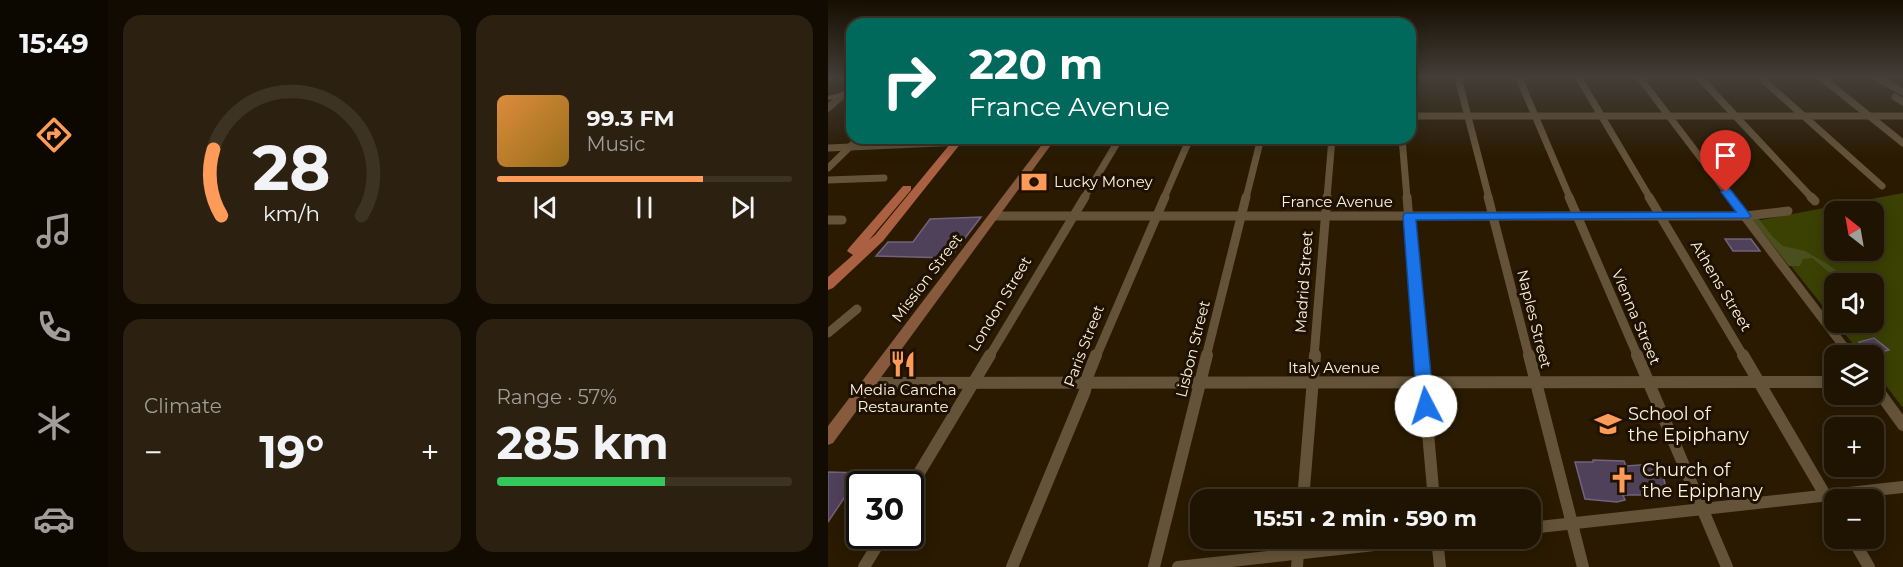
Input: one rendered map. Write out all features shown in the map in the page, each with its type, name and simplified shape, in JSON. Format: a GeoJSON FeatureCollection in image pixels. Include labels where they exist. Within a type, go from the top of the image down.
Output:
{"type":"FeatureCollection","features":[{"type":"Feature","properties":{"kind":"main road"},"geometry":{"type":"LineString","coordinates":[[828,275],[864,239],[949,144]]}},
{"type":"Feature","properties":{"kind":"main road"},"geometry":{"type":"LineString","coordinates":[[828,285],[879,238],[950,144]]}},
{"type":"Feature","properties":{"kind":"main road","name":"Mission Street"},"geometry":{"type":"LineString","coordinates":[[828,438],[1048,144]]}},
{"type":"Feature","properties":{"kind":"street","name":"Naples Street"},"geometry":{"type":"LineString","coordinates":[[1465,104],[1583,567]]}},
{"type":"Feature","properties":{"kind":"street","name":"Vienna Street"},"geometry":{"type":"LineString","coordinates":[[1529,104],[1727,567]]}},
{"type":"Feature","properties":{"kind":"street","name":"Athens Street"},"geometry":{"type":"LineString","coordinates":[[1594,104],[1760,382],[1824,494]]}},
{"type":"Feature","properties":{"kind":"street"},"geometry":{"type":"LineString","coordinates":[[1659,104],[1843,345]]}},
{"type":"Feature","properties":{"kind":"street"},"geometry":{"type":"LineString","coordinates":[[1724,104],[1815,201]]}},
{"type":"Feature","properties":{"kind":"street"},"geometry":{"type":"LineString","coordinates":[[1790,104],[1882,186]]}},
{"type":"Feature","properties":{"kind":"street"},"geometry":{"type":"LineString","coordinates":[[1855,104],[1903,142]]}},
{"type":"Feature","properties":{"kind":"street"},"geometry":{"type":"LineString","coordinates":[[1416,116],[1903,116]]}},
{"type":"Feature","properties":{"kind":"street"},"geometry":{"type":"LineString","coordinates":[[828,168],[853,144]]}},
{"type":"Feature","properties":{"kind":"street"},"geometry":{"type":"LineString","coordinates":[[828,148],[915,144]]}},
{"type":"Feature","properties":{"kind":"street","name":"London Street"},"geometry":{"type":"LineString","coordinates":[[920,471],[1116,144]]}},
{"type":"Feature","properties":{"kind":"street","name":"Paris Street"},"geometry":{"type":"LineString","coordinates":[[1012,567],[1088,382],[1088,375],[1187,144]]}},
{"type":"Feature","properties":{"kind":"street","name":"Lisbon Street"},"geometry":{"type":"LineString","coordinates":[[1154,567],[1260,144]]}},
{"type":"Feature","properties":{"kind":"street","name":"Madrid Street"},"geometry":{"type":"LineString","coordinates":[[1304,489],[1332,144]]}},
{"type":"Feature","properties":{"kind":"street"},"geometry":{"type":"LineString","coordinates":[[1403,144],[1433,489]]}},
{"type":"Feature","properties":{"kind":"street"},"geometry":{"type":"LineString","coordinates":[[828,180],[884,178]]}},
{"type":"Feature","properties":{"kind":"street","name":"France Avenue"},"geometry":{"type":"LineString","coordinates":[[994,216],[1745,216],[1788,211]]}},
{"type":"Feature","properties":{"kind":"street"},"geometry":{"type":"LineString","coordinates":[[828,220],[842,220]]}},
{"type":"Feature","properties":{"kind":"street"},"geometry":{"type":"LineString","coordinates":[[828,333],[857,309]]}},
{"type":"Feature","properties":{"kind":"street","name":"Italy Avenue"},"geometry":{"type":"LineString","coordinates":[[869,384],[1824,382]]}},
{"type":"Feature","properties":{"kind":"street"},"geometry":{"type":"LineString","coordinates":[[1884,398],[1903,424]]}},
{"type":"Feature","properties":{"kind":"street"},"geometry":{"type":"LineString","coordinates":[[1884,489],[1903,487]]}},
{"type":"Feature","properties":{"kind":"street"},"geometry":{"type":"LineString","coordinates":[[1541,527],[1824,496]]}},
{"type":"Feature","properties":{"kind":"street"},"geometry":{"type":"LineString","coordinates":[[864,567],[875,549]]}},
{"type":"Feature","properties":{"kind":"street"},"geometry":{"type":"LineString","coordinates":[[1178,567],[1298,560],[1368,549]]}},
{"type":"Feature","properties":{"kind":"street"},"geometry":{"type":"LineString","coordinates":[[1438,549],[1440,567]]}},
{"type":"Feature","properties":{"kind":"street"},"geometry":{"type":"LineString","coordinates":[[1858,549],[1869,567]]}},
{"type":"Feature","properties":{"kind":"green space"},"geometry":{"type":"Polygon","coordinates":[[[1903,193],[1903,408],[1884,383],[1884,345],[1854,345],[1844,333],[1884,333],[1884,273],[1824,273],[1824,307],[1755,221],[1824,208],[1824,261],[1884,261],[1884,201],[1861,201],[1903,193]]]}},
{"type":"Feature","properties":{"kind":"green space"},"geometry":{"type":"Polygon","coordinates":[[[1752,219],[1759,219],[1783,246],[1805,251],[1839,273],[1830,273],[1812,258],[1803,259],[1800,266],[1789,266],[1752,219]]]}},
{"type":"Feature","properties":{"kind":"building"},"geometry":{"type":"Polygon","coordinates":[[[981,217],[950,258],[876,256],[888,242],[913,242],[930,219],[981,217]]]}},
{"type":"Feature","properties":{"kind":"building"},"geometry":{"type":"Polygon","coordinates":[[[1725,239],[1751,239],[1760,251],[1733,251],[1725,239]]]}},
{"type":"Feature","properties":{"kind":"building"},"geometry":{"type":"Polygon","coordinates":[[[1874,338],[1883,345],[1863,345],[1859,342],[1874,338]]]}},
{"type":"Feature","properties":{"kind":"building","name":"Church of the Epiphany"},"geometry":{"type":"Polygon","coordinates":[[[1593,460],[1624,461],[1626,466],[1654,464],[1662,472],[1668,495],[1623,495],[1625,500],[1617,502],[1585,499],[1575,462],[1593,462],[1593,460]]]}},
{"type":"Feature","properties":{"kind":"building"},"geometry":{"type":"Polygon","coordinates":[[[828,472],[846,473],[846,495],[828,522],[828,472]]]}},
{"type":"Feature","properties":{"kind":"place","name":"Lucky Money"},"geometry":{"type":"Point","coordinates":[1034,182]}},
{"type":"Feature","properties":{"kind":"place","name":"Media Cancha Restaurante"},"geometry":{"type":"Point","coordinates":[903,364]}},
{"type":"Feature","properties":{"kind":"place","name":"School of the Epiphany"},"geometry":{"type":"Point","coordinates":[1608,424]}},
{"type":"Feature","properties":{"kind":"place","name":"Church of the Epiphany"},"geometry":{"type":"Point","coordinates":[1622,480]}},
{"type":"Feature","properties":{"kind":"route"},"geometry":{"type":"LineString","coordinates":[[1426,406],[1409,216],[1745,216],[1726,192]]}}]}
